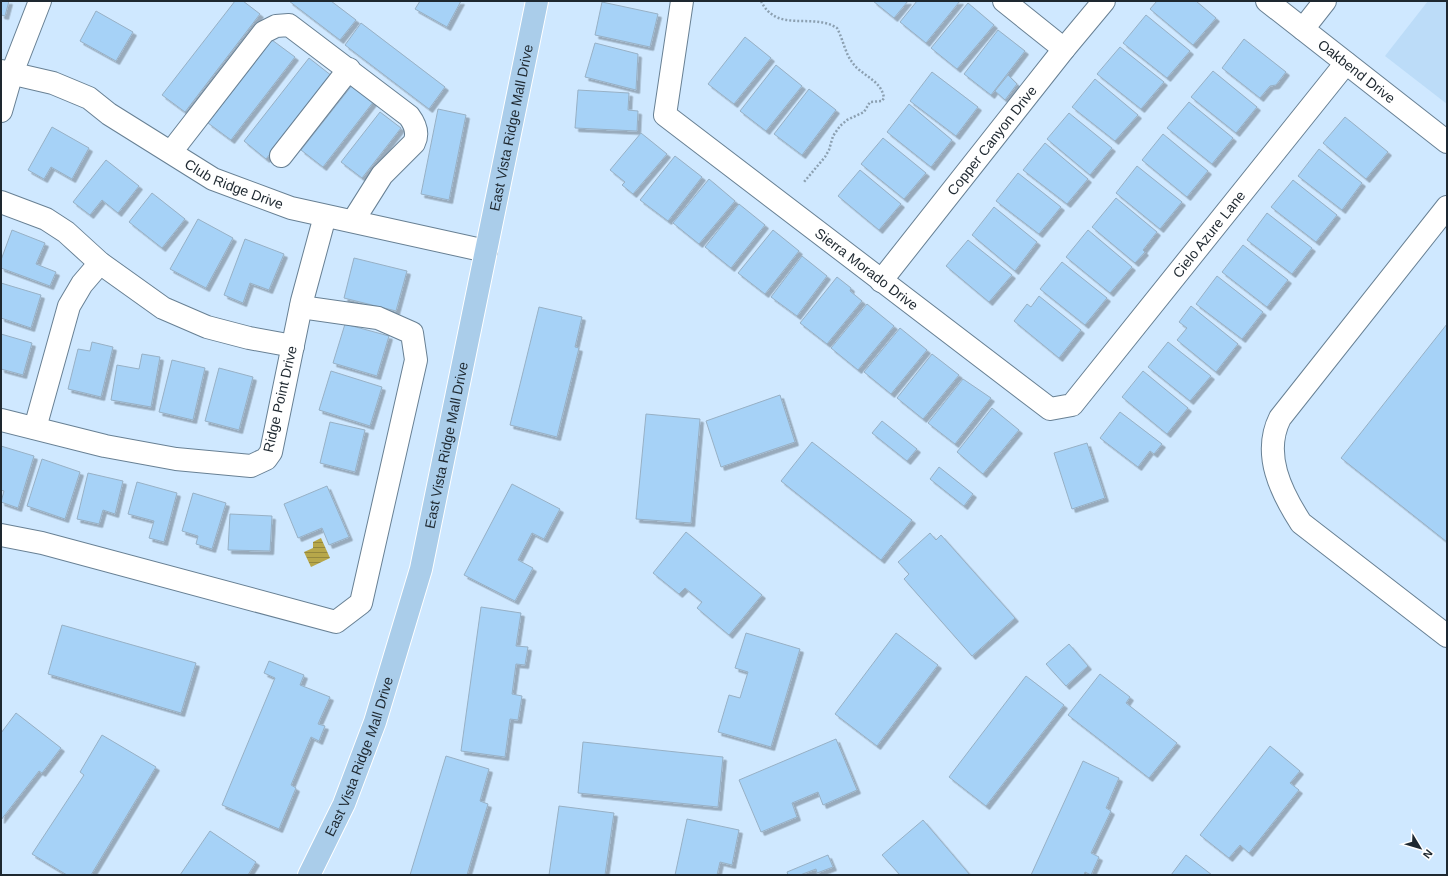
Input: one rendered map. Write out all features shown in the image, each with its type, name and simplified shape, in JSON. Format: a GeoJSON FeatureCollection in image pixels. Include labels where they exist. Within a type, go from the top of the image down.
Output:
{"type":"FeatureCollection","features":[{"type":"Feature","properties":{"kind":"main road","name":"East Vista Ridge Mall Drive"},"geometry":{"type":"LineString","coordinates":[[309,875],[344,804],[376,722],[421,569],[537,1]]}},
{"type":"Feature","properties":{"kind":"street"},"geometry":{"type":"LineString","coordinates":[[1,111],[6,72],[40,1]]}},
{"type":"Feature","properties":{"kind":"street","name":"Sierra Morado Drive"},"geometry":{"type":"LineString","coordinates":[[682,1],[665,115],[880,281],[1050,409],[1072,405]]}},
{"type":"Feature","properties":{"kind":"street"},"geometry":{"type":"LineString","coordinates":[[1004,1],[1064,49]]}},
{"type":"Feature","properties":{"kind":"street","name":"Copper Canyon Drive"},"geometry":{"type":"LineString","coordinates":[[880,281],[1064,49],[1104,1]]}},
{"type":"Feature","properties":{"kind":"street","name":"Oakbend Drive"},"geometry":{"type":"LineString","coordinates":[[1267,1],[1447,142]]}},
{"type":"Feature","properties":{"kind":"street"},"geometry":{"type":"LineString","coordinates":[[1303,29],[1325,1]]}},
{"type":"Feature","properties":{"kind":"street"},"geometry":{"type":"LineString","coordinates":[[171,152],[264,32],[270,28],[289,25],[295,28],[409,116],[415,127],[417,138],[414,143],[403,156],[382,175],[353,221]]}},
{"type":"Feature","properties":{"kind":"street","name":"Cielo Azure Lane"},"geometry":{"type":"LineString","coordinates":[[1072,405],[1346,63]]}},
{"type":"Feature","properties":{"kind":"street"},"geometry":{"type":"LineString","coordinates":[[281,156],[349,69]]}},
{"type":"Feature","properties":{"kind":"street","name":"Club Ridge Drive"},"geometry":{"type":"LineString","coordinates":[[6,72],[53,83],[89,98],[109,114],[213,179],[291,208],[486,251]]}},
{"type":"Feature","properties":{"kind":"street"},"geometry":{"type":"LineString","coordinates":[[1,202],[46,219],[66,232],[100,263],[163,308],[207,327],[249,338],[293,346]]}},
{"type":"Feature","properties":{"kind":"street","name":"Ridge Point Drive"},"geometry":{"type":"LineString","coordinates":[[1,420],[105,446],[176,459],[251,466],[266,459],[271,452],[301,307],[325,216]]}},
{"type":"Feature","properties":{"kind":"street"},"geometry":{"type":"LineString","coordinates":[[1443,221],[1280,418],[1274,430],[1272,451],[1276,472],[1285,497],[1301,523],[1447,636]]}},
{"type":"Feature","properties":{"kind":"street"},"geometry":{"type":"LineString","coordinates":[[35,428],[69,306],[82,284],[100,263]]}},
{"type":"Feature","properties":{"kind":"street"},"geometry":{"type":"LineString","coordinates":[[1,535],[42,543],[336,622],[361,603],[416,360],[412,333],[378,318],[301,307]]}},
{"type":"Feature","properties":{"kind":"path"},"geometry":{"type":"LineString","coordinates":[[761,1],[764,8],[773,16],[785,20],[824,23],[837,28],[850,61],[858,70],[872,78],[883,92],[884,98],[882,101],[870,102],[864,112],[847,120],[840,126],[833,136],[829,150],[825,157],[804,182]]}},
{"type":"Feature","properties":{"kind":"shaded area"},"geometry":{"type":"Polygon","coordinates":[[[1428,1],[1447,1],[1447,104],[1385,56],[1428,1]]]}},
{"type":"Feature","properties":{"kind":"shaded area"},"geometry":{"type":"Polygon","coordinates":[[[321,538],[330,558],[311,567],[304,552],[313,548],[313,542],[321,538]]]}},
{"type":"Feature","properties":{"kind":"building"},"geometry":{"type":"Polygon","coordinates":[[[1,1],[9,1],[5,16],[1,15],[1,1]]]}},
{"type":"Feature","properties":{"kind":"building"},"geometry":{"type":"Polygon","coordinates":[[[235,1],[243,1],[260,14],[185,112],[162,95],[235,1]]]}},
{"type":"Feature","properties":{"kind":"building"},"geometry":{"type":"Polygon","coordinates":[[[289,1],[331,1],[356,20],[340,40],[289,1]]]}},
{"type":"Feature","properties":{"kind":"building"},"geometry":{"type":"Polygon","coordinates":[[[420,1],[461,1],[447,27],[415,9],[420,1]]]}},
{"type":"Feature","properties":{"kind":"building"},"geometry":{"type":"Polygon","coordinates":[[[873,1],[908,1],[894,18],[873,1]]]}},
{"type":"Feature","properties":{"kind":"building"},"geometry":{"type":"Polygon","coordinates":[[[917,1],[960,1],[926,43],[900,22],[917,1]]]}},
{"type":"Feature","properties":{"kind":"building"},"geometry":{"type":"Polygon","coordinates":[[[1157,1],[1196,1],[1216,18],[1193,45],[1150,9],[1157,1]]]}},
{"type":"Feature","properties":{"kind":"building"},"geometry":{"type":"Polygon","coordinates":[[[602,2],[658,14],[650,47],[595,35],[602,2]]]}},
{"type":"Feature","properties":{"kind":"building"},"geometry":{"type":"Polygon","coordinates":[[[968,3],[994,25],[957,69],[931,48],[968,3]]]}},
{"type":"Feature","properties":{"kind":"building"},"geometry":{"type":"Polygon","coordinates":[[[96,11],[133,32],[116,61],[80,41],[96,11]]]}},
{"type":"Feature","properties":{"kind":"building"},"geometry":{"type":"Polygon","coordinates":[[[1146,15],[1190,51],[1167,78],[1123,43],[1146,15]]]}},
{"type":"Feature","properties":{"kind":"building"},"geometry":{"type":"Polygon","coordinates":[[[361,23],[445,87],[429,109],[345,45],[361,23]]]}},
{"type":"Feature","properties":{"kind":"building"},"geometry":{"type":"Polygon","coordinates":[[[998,30],[1025,51],[991,95],[964,74],[998,30]]]}},
{"type":"Feature","properties":{"kind":"building"},"geometry":{"type":"Polygon","coordinates":[[[745,37],[771,58],[734,104],[708,84],[745,37]]]}},
{"type":"Feature","properties":{"kind":"building"},"geometry":{"type":"Polygon","coordinates":[[[1244,39],[1286,72],[1276,85],[1270,86],[1260,98],[1222,68],[1244,39]]]}},
{"type":"Feature","properties":{"kind":"building"},"geometry":{"type":"Polygon","coordinates":[[[272,40],[295,57],[231,140],[208,123],[272,40]]]}},
{"type":"Feature","properties":{"kind":"building"},"geometry":{"type":"Polygon","coordinates":[[[595,43],[638,54],[636,90],[585,77],[595,43]]]}},
{"type":"Feature","properties":{"kind":"building"},"geometry":{"type":"Polygon","coordinates":[[[1120,47],[1164,82],[1141,109],[1097,74],[1120,47]]]}},
{"type":"Feature","properties":{"kind":"building"},"geometry":{"type":"Polygon","coordinates":[[[309,58],[332,76],[266,159],[244,141],[309,58]]]}},
{"type":"Feature","properties":{"kind":"building"},"geometry":{"type":"Polygon","coordinates":[[[776,65],[802,86],[766,131],[740,111],[776,65]]]}},
{"type":"Feature","properties":{"kind":"building"},"geometry":{"type":"Polygon","coordinates":[[[1213,71],[1257,107],[1236,133],[1191,97],[1213,71]]]}},
{"type":"Feature","properties":{"kind":"building"},"geometry":{"type":"Polygon","coordinates":[[[932,72],[978,107],[956,136],[910,101],[932,72]]]}},
{"type":"Feature","properties":{"kind":"building"},"geometry":{"type":"Polygon","coordinates":[[[1008,75],[1017,84],[1005,100],[995,91],[1008,75]]]}},
{"type":"Feature","properties":{"kind":"building"},"geometry":{"type":"Polygon","coordinates":[[[1095,79],[1138,115],[1115,141],[1072,107],[1095,79]]]}},
{"type":"Feature","properties":{"kind":"building"},"geometry":{"type":"Polygon","coordinates":[[[353,84],[374,101],[323,167],[301,150],[353,84]]]}},
{"type":"Feature","properties":{"kind":"building"},"geometry":{"type":"Polygon","coordinates":[[[809,89],[836,110],[802,155],[774,134],[809,89]]]}},
{"type":"Feature","properties":{"kind":"building"},"geometry":{"type":"Polygon","coordinates":[[[578,90],[629,93],[628,110],[638,111],[637,131],[575,128],[578,90]]]}},
{"type":"Feature","properties":{"kind":"building"},"geometry":{"type":"Polygon","coordinates":[[[1189,102],[1233,138],[1212,164],[1167,128],[1189,102]]]}},
{"type":"Feature","properties":{"kind":"building"},"geometry":{"type":"Polygon","coordinates":[[[909,104],[952,140],[931,167],[887,132],[909,104]]]}},
{"type":"Feature","properties":{"kind":"building"},"geometry":{"type":"Polygon","coordinates":[[[438,109],[466,115],[449,200],[421,194],[438,109]]]}},
{"type":"Feature","properties":{"kind":"building"},"geometry":{"type":"Polygon","coordinates":[[[380,112],[401,128],[362,178],[341,162],[380,112]]]}},
{"type":"Feature","properties":{"kind":"building"},"geometry":{"type":"Polygon","coordinates":[[[1069,113],[1112,148],[1090,175],[1047,139],[1069,113]]]}},
{"type":"Feature","properties":{"kind":"building"},"geometry":{"type":"Polygon","coordinates":[[[1345,117],[1388,152],[1366,179],[1323,143],[1345,117]]]}},
{"type":"Feature","properties":{"kind":"building"},"geometry":{"type":"Polygon","coordinates":[[[52,127],[89,148],[72,179],[51,167],[44,179],[28,170],[52,127]]]}},
{"type":"Feature","properties":{"kind":"building"},"geometry":{"type":"Polygon","coordinates":[[[641,133],[667,154],[633,194],[622,185],[625,182],[610,170],[641,133]]]}},
{"type":"Feature","properties":{"kind":"building"},"geometry":{"type":"Polygon","coordinates":[[[1163,134],[1208,171],[1187,197],[1142,160],[1163,134]]]}},
{"type":"Feature","properties":{"kind":"building"},"geometry":{"type":"Polygon","coordinates":[[[883,138],[926,173],[904,199],[861,164],[883,138]]]}},
{"type":"Feature","properties":{"kind":"building"},"geometry":{"type":"Polygon","coordinates":[[[1045,143],[1088,179],[1067,204],[1023,170],[1045,143]]]}},
{"type":"Feature","properties":{"kind":"building"},"geometry":{"type":"Polygon","coordinates":[[[1319,149],[1362,183],[1342,210],[1298,176],[1319,149]]]}},
{"type":"Feature","properties":{"kind":"building"},"geometry":{"type":"Polygon","coordinates":[[[675,156],[702,177],[668,221],[640,200],[675,156]]]}},
{"type":"Feature","properties":{"kind":"building"},"geometry":{"type":"Polygon","coordinates":[[[106,160],[139,186],[118,213],[102,200],[90,215],[73,202],[106,160]]]}},
{"type":"Feature","properties":{"kind":"building"},"geometry":{"type":"Polygon","coordinates":[[[1137,166],[1182,202],[1160,229],[1116,193],[1137,166]]]}},
{"type":"Feature","properties":{"kind":"building"},"geometry":{"type":"Polygon","coordinates":[[[860,170],[901,204],[879,230],[838,196],[860,170]]]}},
{"type":"Feature","properties":{"kind":"building"},"geometry":{"type":"Polygon","coordinates":[[[1018,173],[1061,207],[1039,234],[996,201],[1018,173]]]}},
{"type":"Feature","properties":{"kind":"building"},"geometry":{"type":"Polygon","coordinates":[[[709,179],[735,201],[699,244],[673,223],[709,179]]]}},
{"type":"Feature","properties":{"kind":"building"},"geometry":{"type":"Polygon","coordinates":[[[1293,180],[1337,215],[1316,242],[1271,207],[1293,180]]]}},
{"type":"Feature","properties":{"kind":"building"},"geometry":{"type":"Polygon","coordinates":[[[152,193],[185,219],[162,248],[129,222],[152,193]]]}},
{"type":"Feature","properties":{"kind":"building"},"geometry":{"type":"Polygon","coordinates":[[[1116,198],[1157,232],[1143,250],[1145,252],[1135,263],[1092,227],[1116,198]]]}},
{"type":"Feature","properties":{"kind":"building"},"geometry":{"type":"Polygon","coordinates":[[[739,204],[765,225],[731,268],[705,247],[739,204]]]}},
{"type":"Feature","properties":{"kind":"building"},"geometry":{"type":"Polygon","coordinates":[[[994,207],[1037,242],[1015,271],[972,235],[994,207]]]}},
{"type":"Feature","properties":{"kind":"building"},"geometry":{"type":"Polygon","coordinates":[[[1267,213],[1312,248],[1292,274],[1247,240],[1267,213]]]}},
{"type":"Feature","properties":{"kind":"building"},"geometry":{"type":"Polygon","coordinates":[[[198,219],[233,238],[206,288],[170,269],[198,219]]]}},
{"type":"Feature","properties":{"kind":"building"},"geometry":{"type":"Polygon","coordinates":[[[12,230],[45,243],[36,264],[56,272],[50,286],[1,268],[1,260],[12,230]]]}},
{"type":"Feature","properties":{"kind":"building"},"geometry":{"type":"Polygon","coordinates":[[[773,230],[799,251],[765,294],[738,273],[773,230]]]}},
{"type":"Feature","properties":{"kind":"building"},"geometry":{"type":"Polygon","coordinates":[[[1088,230],[1132,267],[1110,293],[1066,257],[1088,230]]]}},
{"type":"Feature","properties":{"kind":"building"},"geometry":{"type":"Polygon","coordinates":[[[245,239],[284,254],[269,290],[250,283],[243,303],[224,295],[245,239]]]}},
{"type":"Feature","properties":{"kind":"building"},"geometry":{"type":"Polygon","coordinates":[[[968,240],[1012,275],[989,302],[946,266],[968,240]]]}},
{"type":"Feature","properties":{"kind":"building"},"geometry":{"type":"Polygon","coordinates":[[[1243,245],[1288,280],[1267,307],[1222,272],[1243,245]]]}},
{"type":"Feature","properties":{"kind":"building"},"geometry":{"type":"Polygon","coordinates":[[[802,256],[827,276],[797,316],[771,297],[802,256]]]}},
{"type":"Feature","properties":{"kind":"building"},"geometry":{"type":"Polygon","coordinates":[[[354,258],[407,271],[396,311],[344,298],[354,258]]]}},
{"type":"Feature","properties":{"kind":"building"},"geometry":{"type":"Polygon","coordinates":[[[1062,262],[1107,298],[1085,325],[1040,289],[1062,262]]]}},
{"type":"Feature","properties":{"kind":"building"},"geometry":{"type":"Polygon","coordinates":[[[1217,276],[1263,312],[1242,339],[1196,304],[1217,276]]]}},
{"type":"Feature","properties":{"kind":"building"},"geometry":{"type":"Polygon","coordinates":[[[837,277],[851,288],[850,291],[862,301],[827,344],[800,323],[837,277]]]}},
{"type":"Feature","properties":{"kind":"building"},"geometry":{"type":"Polygon","coordinates":[[[1,283],[41,295],[31,328],[1,318],[1,283]]]}},
{"type":"Feature","properties":{"kind":"building"},"geometry":{"type":"Polygon","coordinates":[[[1039,296],[1081,330],[1059,358],[1014,321],[1027,304],[1031,307],[1039,296]]]}},
{"type":"Feature","properties":{"kind":"building"},"geometry":{"type":"Polygon","coordinates":[[[867,304],[894,326],[858,370],[831,348],[867,304]]]}},
{"type":"Feature","properties":{"kind":"building"},"geometry":{"type":"Polygon","coordinates":[[[1191,306],[1238,344],[1216,372],[1177,340],[1187,328],[1179,322],[1191,306]]]}},
{"type":"Feature","properties":{"kind":"building"},"geometry":{"type":"Polygon","coordinates":[[[539,307],[582,317],[575,347],[579,348],[557,437],[510,425],[539,307]]]}},
{"type":"Feature","properties":{"kind":"building"},"geometry":{"type":"Polygon","coordinates":[[[345,324],[389,336],[377,376],[333,363],[345,324]]]}},
{"type":"Feature","properties":{"kind":"building"},"geometry":{"type":"Polygon","coordinates":[[[1447,324],[1447,542],[1341,458],[1447,324]]]}},
{"type":"Feature","properties":{"kind":"building"},"geometry":{"type":"Polygon","coordinates":[[[900,328],[927,350],[891,394],[864,372],[900,328]]]}},
{"type":"Feature","properties":{"kind":"building"},"geometry":{"type":"Polygon","coordinates":[[[1,334],[32,343],[23,375],[1,369],[1,334]]]}},
{"type":"Feature","properties":{"kind":"building"},"geometry":{"type":"Polygon","coordinates":[[[92,342],[113,347],[101,397],[68,389],[78,349],[90,351],[92,342]]]}},
{"type":"Feature","properties":{"kind":"building"},"geometry":{"type":"Polygon","coordinates":[[[1168,342],[1211,376],[1190,401],[1148,367],[1168,342]]]}},
{"type":"Feature","properties":{"kind":"building"},"geometry":{"type":"Polygon","coordinates":[[[142,354],[160,357],[151,407],[111,400],[117,365],[139,369],[142,354]]]}},
{"type":"Feature","properties":{"kind":"building"},"geometry":{"type":"Polygon","coordinates":[[[932,354],[959,375],[923,419],[897,398],[932,354]]]}},
{"type":"Feature","properties":{"kind":"building"},"geometry":{"type":"Polygon","coordinates":[[[172,360],[205,368],[193,420],[159,412],[172,360]]]}},
{"type":"Feature","properties":{"kind":"building"},"geometry":{"type":"Polygon","coordinates":[[[219,368],[253,377],[239,430],[205,421],[219,368]]]}},
{"type":"Feature","properties":{"kind":"building"},"geometry":{"type":"Polygon","coordinates":[[[331,371],[382,387],[370,426],[319,410],[331,371]]]}},
{"type":"Feature","properties":{"kind":"building"},"geometry":{"type":"Polygon","coordinates":[[[1143,371],[1188,408],[1167,434],[1122,397],[1143,371]]]}},
{"type":"Feature","properties":{"kind":"building"},"geometry":{"type":"Polygon","coordinates":[[[963,379],[991,398],[955,444],[928,423],[963,379]]]}},
{"type":"Feature","properties":{"kind":"building"},"geometry":{"type":"Polygon","coordinates":[[[780,395],[795,442],[721,467],[706,421],[780,395]]]}},
{"type":"Feature","properties":{"kind":"building"},"geometry":{"type":"Polygon","coordinates":[[[992,408],[1019,430],[983,474],[957,452],[992,408]]]}},
{"type":"Feature","properties":{"kind":"building"},"geometry":{"type":"Polygon","coordinates":[[[1120,412],[1162,444],[1154,454],[1150,451],[1138,467],[1100,438],[1120,412]]]}},
{"type":"Feature","properties":{"kind":"building"},"geometry":{"type":"Polygon","coordinates":[[[646,414],[700,419],[691,523],[636,519],[646,414]]]}},
{"type":"Feature","properties":{"kind":"building"},"geometry":{"type":"Polygon","coordinates":[[[882,421],[917,449],[907,461],[872,433],[882,421]]]}},
{"type":"Feature","properties":{"kind":"building"},"geometry":{"type":"Polygon","coordinates":[[[330,422],[365,430],[355,472],[320,463],[330,422]]]}},
{"type":"Feature","properties":{"kind":"building"},"geometry":{"type":"Polygon","coordinates":[[[812,442],[912,520],[881,560],[781,481],[812,442]]]}},
{"type":"Feature","properties":{"kind":"building"},"geometry":{"type":"Polygon","coordinates":[[[1087,443],[1105,498],[1072,509],[1054,453],[1087,443]]]}},
{"type":"Feature","properties":{"kind":"building"},"geometry":{"type":"Polygon","coordinates":[[[1,446],[34,456],[18,508],[1,502],[4,491],[1,490],[1,446]]]}},
{"type":"Feature","properties":{"kind":"building"},"geometry":{"type":"Polygon","coordinates":[[[42,459],[80,472],[65,519],[27,506],[42,459]]]}},
{"type":"Feature","properties":{"kind":"building"},"geometry":{"type":"Polygon","coordinates":[[[939,467],[973,494],[964,506],[930,479],[939,467]]]}},
{"type":"Feature","properties":{"kind":"building"},"geometry":{"type":"Polygon","coordinates":[[[88,473],[123,481],[115,514],[103,510],[99,524],[77,519],[88,473]]]}},
{"type":"Feature","properties":{"kind":"building"},"geometry":{"type":"Polygon","coordinates":[[[137,482],[177,493],[164,542],[149,538],[154,521],[128,514],[137,482]]]}},
{"type":"Feature","properties":{"kind":"building"},"geometry":{"type":"Polygon","coordinates":[[[512,484],[560,509],[544,539],[532,533],[518,560],[533,568],[515,601],[464,575],[512,484]]]}},
{"type":"Feature","properties":{"kind":"building"},"geometry":{"type":"Polygon","coordinates":[[[327,486],[349,537],[329,545],[322,528],[298,538],[284,504],[327,486]]]}},
{"type":"Feature","properties":{"kind":"building"},"geometry":{"type":"Polygon","coordinates":[[[193,493],[226,503],[212,549],[196,544],[198,536],[182,531],[193,493]]]}},
{"type":"Feature","properties":{"kind":"building"},"geometry":{"type":"Polygon","coordinates":[[[230,514],[272,516],[270,551],[228,550],[230,514]]]}},
{"type":"Feature","properties":{"kind":"building"},"geometry":{"type":"Polygon","coordinates":[[[686,532],[762,595],[729,635],[697,608],[702,602],[685,588],[679,594],[653,573],[686,532]]]}},
{"type":"Feature","properties":{"kind":"building"},"geometry":{"type":"Polygon","coordinates":[[[930,533],[936,540],[941,535],[1015,618],[972,656],[904,579],[909,574],[898,562],[930,533]]]}},
{"type":"Feature","properties":{"kind":"building"},"geometry":{"type":"Polygon","coordinates":[[[481,607],[521,613],[516,646],[528,647],[525,665],[516,664],[512,694],[522,696],[518,720],[510,719],[505,757],[461,751],[481,607]]]}},
{"type":"Feature","properties":{"kind":"building"},"geometry":{"type":"Polygon","coordinates":[[[62,625],[196,663],[181,713],[48,674],[62,625]]]}},
{"type":"Feature","properties":{"kind":"building"},"geometry":{"type":"Polygon","coordinates":[[[746,633],[800,649],[771,747],[718,732],[729,695],[740,698],[748,672],[735,668],[746,633]]]}},
{"type":"Feature","properties":{"kind":"building"},"geometry":{"type":"Polygon","coordinates":[[[896,633],[938,665],[877,746],[835,714],[896,633]]]}},
{"type":"Feature","properties":{"kind":"building"},"geometry":{"type":"Polygon","coordinates":[[[1069,644],[1088,666],[1066,686],[1046,664],[1069,644]]]}},
{"type":"Feature","properties":{"kind":"building"},"geometry":{"type":"Polygon","coordinates":[[[269,661],[304,675],[300,685],[330,697],[318,724],[325,726],[319,741],[311,737],[291,785],[296,788],[279,829],[222,805],[275,678],[264,673],[269,661]]]}},
{"type":"Feature","properties":{"kind":"building"},"geometry":{"type":"Polygon","coordinates":[[[1100,674],[1130,697],[1126,703],[1177,743],[1149,778],[1068,715],[1100,674]]]}},
{"type":"Feature","properties":{"kind":"building"},"geometry":{"type":"Polygon","coordinates":[[[1026,676],[1064,705],[986,806],[949,777],[1026,676]]]}},
{"type":"Feature","properties":{"kind":"building"},"geometry":{"type":"Polygon","coordinates":[[[16,713],[61,748],[42,773],[39,771],[1,820],[1,733],[16,713]]]}},
{"type":"Feature","properties":{"kind":"building"},"geometry":{"type":"Polygon","coordinates":[[[102,735],[156,767],[91,875],[67,875],[32,854],[84,775],[80,772],[102,735]]]}},
{"type":"Feature","properties":{"kind":"building"},"geometry":{"type":"Polygon","coordinates":[[[836,739],[857,790],[823,805],[818,792],[792,803],[797,817],[761,832],[739,780],[836,739]]]}},
{"type":"Feature","properties":{"kind":"building"},"geometry":{"type":"Polygon","coordinates":[[[583,742],[723,757],[718,807],[578,793],[583,742]]]}},
{"type":"Feature","properties":{"kind":"building"},"geometry":{"type":"Polygon","coordinates":[[[1270,746],[1300,771],[1290,783],[1299,790],[1249,853],[1240,845],[1229,858],[1200,835],[1270,746]]]}},
{"type":"Feature","properties":{"kind":"building"},"geometry":{"type":"Polygon","coordinates":[[[446,756],[489,769],[480,801],[488,804],[467,875],[410,875],[446,756]]]}},
{"type":"Feature","properties":{"kind":"building"},"geometry":{"type":"Polygon","coordinates":[[[1083,761],[1119,778],[1106,808],[1111,811],[1091,853],[1099,857],[1091,875],[1085,872],[1084,875],[1031,875],[1083,761]]]}},
{"type":"Feature","properties":{"kind":"building"},"geometry":{"type":"Polygon","coordinates":[[[559,806],[614,813],[605,875],[549,875],[559,806]]]}},
{"type":"Feature","properties":{"kind":"building"},"geometry":{"type":"Polygon","coordinates":[[[687,819],[739,830],[732,865],[720,862],[717,875],[675,875],[687,819]]]}},
{"type":"Feature","properties":{"kind":"building"},"geometry":{"type":"Polygon","coordinates":[[[923,820],[970,875],[900,875],[882,855],[923,820]]]}},
{"type":"Feature","properties":{"kind":"building"},"geometry":{"type":"Polygon","coordinates":[[[210,831],[256,862],[248,875],[180,875],[210,831]]]}},
{"type":"Feature","properties":{"kind":"building"},"geometry":{"type":"Polygon","coordinates":[[[828,855],[833,867],[817,873],[816,869],[800,875],[788,875],[787,872],[828,855]]]}},
{"type":"Feature","properties":{"kind":"building"},"geometry":{"type":"Polygon","coordinates":[[[1186,855],[1212,875],[1171,875],[1186,855]]]}}]}
